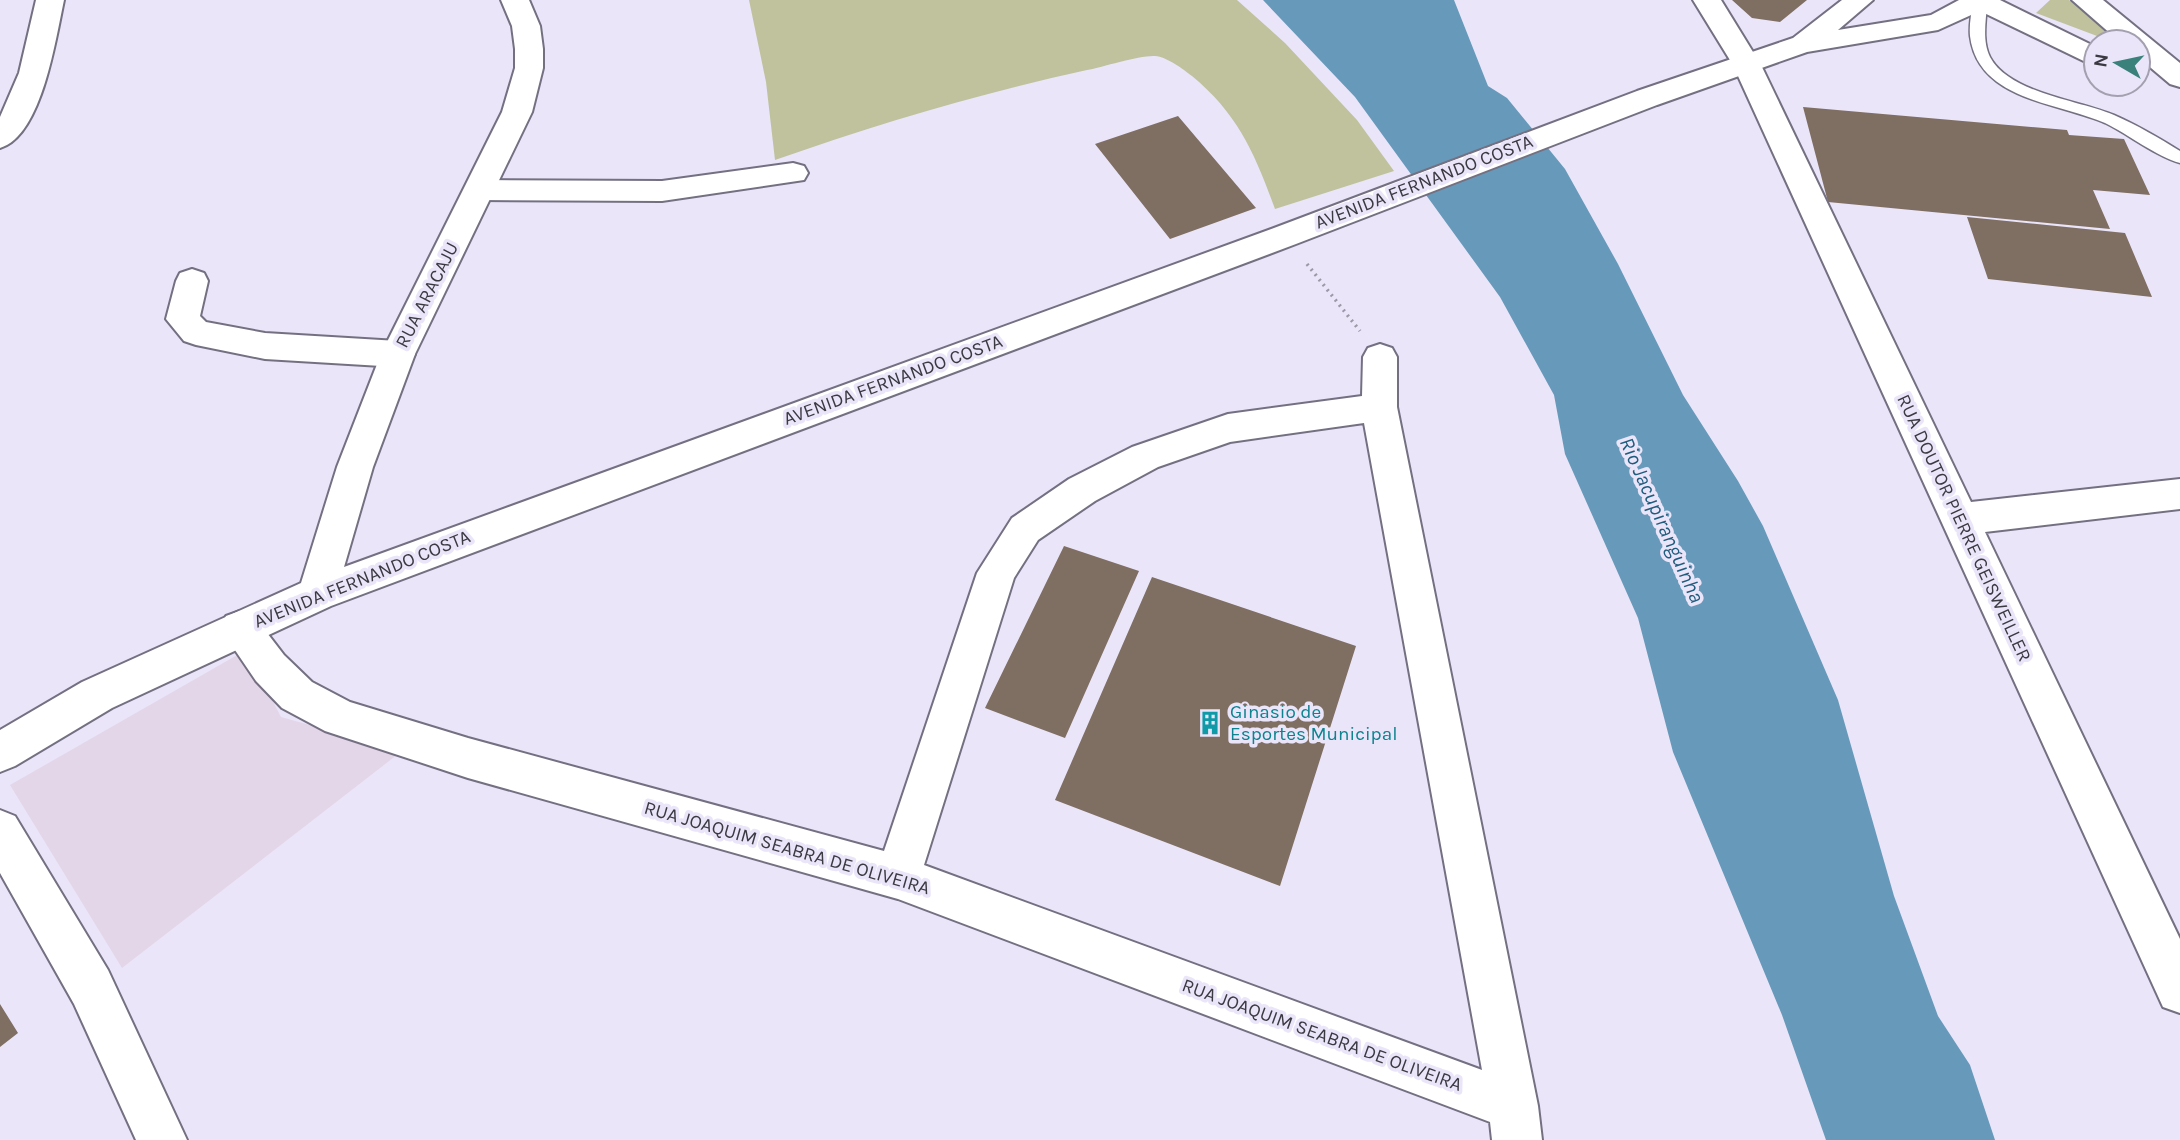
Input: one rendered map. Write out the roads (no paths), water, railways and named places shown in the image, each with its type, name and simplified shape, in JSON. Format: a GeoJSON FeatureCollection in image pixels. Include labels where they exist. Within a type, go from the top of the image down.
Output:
{"type":"FeatureCollection","features":[{"type":"Feature","properties":{"kind":"street"},"geometry":{"type":"LineString","coordinates":[[0,138],[11,125],[32,79],[50,0]]}},
{"type":"Feature","properties":{"kind":"street","name":"RUA ARACAJU"},"geometry":{"type":"LineString","coordinates":[[317,594],[355,467],[398,354],[517,112],[529,68],[526,26],[514,0]]}},
{"type":"Feature","properties":{"kind":"street","name":"RUA DOUTOR PIERRE GEISWEILLER"},"geometry":{"type":"LineString","coordinates":[[1707,0],[1747,65],[2180,990]]}},
{"type":"Feature","properties":{"kind":"street","name":"AVENIDA FERNANDO COSTA"},"geometry":{"type":"LineString","coordinates":[[1802,44],[1859,0]]}},
{"type":"Feature","properties":{"kind":"street"},"geometry":{"type":"LineString","coordinates":[[1977,2],[2013,3],[2022,0]]}},
{"type":"Feature","properties":{"kind":"street"},"geometry":{"type":"LineString","coordinates":[[2086,0],[2119,28]]}},
{"type":"Feature","properties":{"kind":"street"},"geometry":{"type":"LineString","coordinates":[[1977,2],[2082,51]]}},
{"type":"Feature","properties":{"kind":"street","name":"AVENIDA FERNANDO COSTA"},"geometry":{"type":"LineString","coordinates":[[0,752],[97,695],[317,594],[1647,98],[1802,44],[1926,25],[1938,22],[1977,2]]}},
{"type":"Feature","properties":{"kind":"street"},"geometry":{"type":"LineString","coordinates":[[2152,55],[2180,78]]}},
{"type":"Feature","properties":{"kind":"street"},"geometry":{"type":"LineString","coordinates":[[2152,84],[2180,97]]}},
{"type":"Feature","properties":{"kind":"street"},"geometry":{"type":"LineString","coordinates":[[480,190],[662,191],[793,173]]}},
{"type":"Feature","properties":{"kind":"street"},"geometry":{"type":"LineString","coordinates":[[192,281],[183,319],[196,332],[265,346],[398,354]]}},
{"type":"Feature","properties":{"kind":"street","name":"RUA JOAQUIM SEABRA DE OLIVEIRA"},"geometry":{"type":"LineString","coordinates":[[1380,357],[1379,407],[1515,1123]]}},
{"type":"Feature","properties":{"kind":"street"},"geometry":{"type":"LineString","coordinates":[[898,877],[996,573],[1025,529],[1082,490],[1145,457],[1228,428],[1379,407]]}},
{"type":"Feature","properties":{"kind":"street"},"geometry":{"type":"LineString","coordinates":[[1960,519],[2180,494]]}},
{"type":"Feature","properties":{"kind":"street","name":"RUA JOAQUIM SEABRA DE OLIVEIRA"},"geometry":{"type":"LineString","coordinates":[[240,628],[270,668],[297,695],[340,718],[468,758],[898,877],[1515,1123]]}},
{"type":"Feature","properties":{"kind":"street"},"geometry":{"type":"LineString","coordinates":[[0,831],[91,987],[162,1140]]}},
{"type":"Feature","properties":{"kind":"lane"},"geometry":{"type":"LineString","coordinates":[[1977,2],[1977,41],[1980,55],[1996,77],[2012,87],[2101,116],[2140,134],[2180,158]]}},
{"type":"Feature","properties":{"kind":"water","name":"Rio Jacupiranguinha"},"geometry":{"type":"Polygon","coordinates":[[[1263,0],[1454,0],[1488,86],[1507,98],[1565,169],[1618,264],[1683,395],[1738,481],[1763,526],[1838,700],[1894,896],[1938,1016],[1970,1065],[1995,1140],[1826,1140],[1782,1015],[1673,752],[1638,618],[1565,454],[1554,395],[1500,297],[1355,97],[1263,0]]]}},
{"type":"Feature","properties":{"kind":"place","name":"Ginasio de Esportes Municipal"},"geometry":{"type":"Point","coordinates":[1210,723]}}]}
